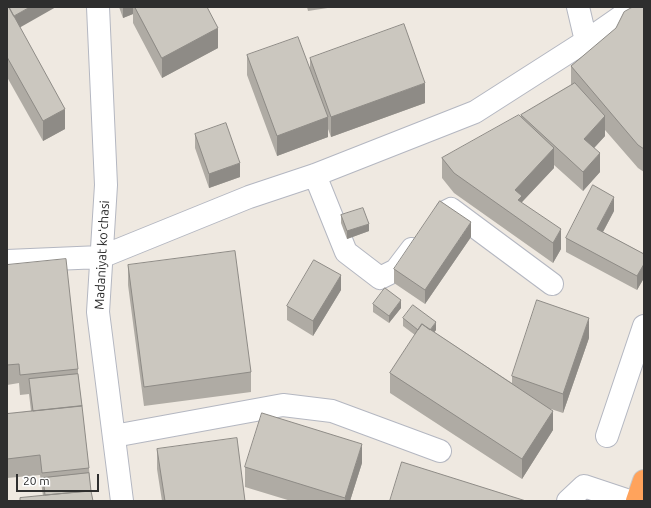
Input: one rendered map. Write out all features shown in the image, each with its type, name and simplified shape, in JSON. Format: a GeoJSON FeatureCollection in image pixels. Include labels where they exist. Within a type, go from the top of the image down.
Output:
{"type":"FeatureCollection","features":[{"type":"Feature","properties":{"kind":"highway"},"geometry":{"type":"LineString","coordinates":[[637,501],[644,480]]}},
{"type":"Feature","properties":{"kind":"street","name":"Madaniyat koʻchasi"},"geometry":{"type":"LineString","coordinates":[[98,7],[106,185],[98,312],[122,501]]}},
{"type":"Feature","properties":{"kind":"street"},"geometry":{"type":"LineString","coordinates":[[578,7],[586,41]]}},
{"type":"Feature","properties":{"kind":"street"},"geometry":{"type":"LineString","coordinates":[[7,261],[102,258],[249,197],[315,175],[475,112],[586,41],[635,7]]}},
{"type":"Feature","properties":{"kind":"street"},"geometry":{"type":"LineString","coordinates":[[315,175],[346,252],[380,278],[396,270],[438,213],[451,209],[552,284]]}},
{"type":"Feature","properties":{"kind":"street"},"geometry":{"type":"LineString","coordinates":[[607,436],[636,379],[644,326]]}},
{"type":"Feature","properties":{"kind":"street"},"geometry":{"type":"LineString","coordinates":[[114,436],[283,405],[332,411],[440,451]]}},
{"type":"Feature","properties":{"kind":"street"},"geometry":{"type":"LineString","coordinates":[[568,501],[584,486],[629,501]]}},
{"type":"Feature","properties":{"kind":"building"},"geometry":{"type":"Polygon","coordinates":[[[7,7],[9,7],[65,109],[43,121],[7,57],[7,7]]]}},
{"type":"Feature","properties":{"kind":"building"},"geometry":{"type":"Polygon","coordinates":[[[9,7],[30,7],[14,16],[9,7]]]}},
{"type":"Feature","properties":{"kind":"building"},"geometry":{"type":"Polygon","coordinates":[[[135,7],[207,7],[218,28],[162,58],[135,7]]]}},
{"type":"Feature","properties":{"kind":"building"},"geometry":{"type":"Polygon","coordinates":[[[633,7],[644,7],[644,149],[638,145],[571,66],[616,28],[624,12],[633,7]]]}},
{"type":"Feature","properties":{"kind":"building"},"geometry":{"type":"Polygon","coordinates":[[[404,24],[425,83],[331,117],[310,58],[404,24]]]}},
{"type":"Feature","properties":{"kind":"building"},"geometry":{"type":"Polygon","coordinates":[[[298,37],[328,117],[277,136],[247,55],[298,37]]]}},
{"type":"Feature","properties":{"kind":"building"},"geometry":{"type":"Polygon","coordinates":[[[575,83],[605,116],[584,139],[600,153],[583,172],[521,115],[575,83]]]}},
{"type":"Feature","properties":{"kind":"building"},"geometry":{"type":"Polygon","coordinates":[[[519,115],[554,148],[515,190],[522,196],[518,200],[561,229],[553,243],[454,173],[442,158],[519,115]]]}},
{"type":"Feature","properties":{"kind":"building"},"geometry":{"type":"Polygon","coordinates":[[[226,123],[240,163],[209,174],[195,134],[226,123]]]}},
{"type":"Feature","properties":{"kind":"building"},"geometry":{"type":"Polygon","coordinates":[[[593,185],[614,197],[597,229],[644,254],[644,264],[637,276],[566,238],[593,185]]]}},
{"type":"Feature","properties":{"kind":"building"},"geometry":{"type":"Polygon","coordinates":[[[440,201],[471,222],[425,290],[394,269],[440,201]]]}},
{"type":"Feature","properties":{"kind":"building"},"geometry":{"type":"Polygon","coordinates":[[[363,208],[369,224],[347,231],[341,215],[363,208]]]}},
{"type":"Feature","properties":{"kind":"building"},"geometry":{"type":"Polygon","coordinates":[[[235,251],[251,372],[144,387],[128,265],[235,251]]]}},
{"type":"Feature","properties":{"kind":"building"},"geometry":{"type":"Polygon","coordinates":[[[66,259],[78,369],[20,375],[19,364],[7,365],[7,265],[66,259]]]}},
{"type":"Feature","properties":{"kind":"building"},"geometry":{"type":"Polygon","coordinates":[[[314,260],[341,275],[313,321],[287,306],[314,260]]]}},
{"type":"Feature","properties":{"kind":"building"},"geometry":{"type":"Polygon","coordinates":[[[385,288],[401,300],[389,316],[373,304],[385,288]]]}},
{"type":"Feature","properties":{"kind":"building"},"geometry":{"type":"Polygon","coordinates":[[[537,300],[589,318],[563,394],[512,376],[537,300]]]}},
{"type":"Feature","properties":{"kind":"building"},"geometry":{"type":"Polygon","coordinates":[[[413,305],[436,322],[430,330],[422,324],[418,330],[403,318],[413,305]]]}},
{"type":"Feature","properties":{"kind":"building"},"geometry":{"type":"Polygon","coordinates":[[[422,324],[553,411],[522,459],[390,373],[422,324]]]}},
{"type":"Feature","properties":{"kind":"building"},"geometry":{"type":"Polygon","coordinates":[[[78,374],[82,406],[33,411],[29,379],[78,374]]]}},
{"type":"Feature","properties":{"kind":"building"},"geometry":{"type":"Polygon","coordinates":[[[82,406],[89,468],[42,473],[40,455],[7,459],[7,414],[82,406]]]}},
{"type":"Feature","properties":{"kind":"building"},"geometry":{"type":"Polygon","coordinates":[[[262,413],[362,444],[345,498],[245,467],[262,413]]]}},
{"type":"Feature","properties":{"kind":"building"},"geometry":{"type":"Polygon","coordinates":[[[237,438],[245,501],[165,501],[157,449],[237,438]]]}},
{"type":"Feature","properties":{"kind":"building"},"geometry":{"type":"Polygon","coordinates":[[[402,462],[526,501],[390,501],[402,462]]]}},
{"type":"Feature","properties":{"kind":"building"},"geometry":{"type":"Polygon","coordinates":[[[89,473],[91,491],[45,495],[43,478],[89,473]]]}},
{"type":"Feature","properties":{"kind":"building"},"geometry":{"type":"Polygon","coordinates":[[[91,491],[93,501],[20,501],[20,498],[91,491]]]}}]}
